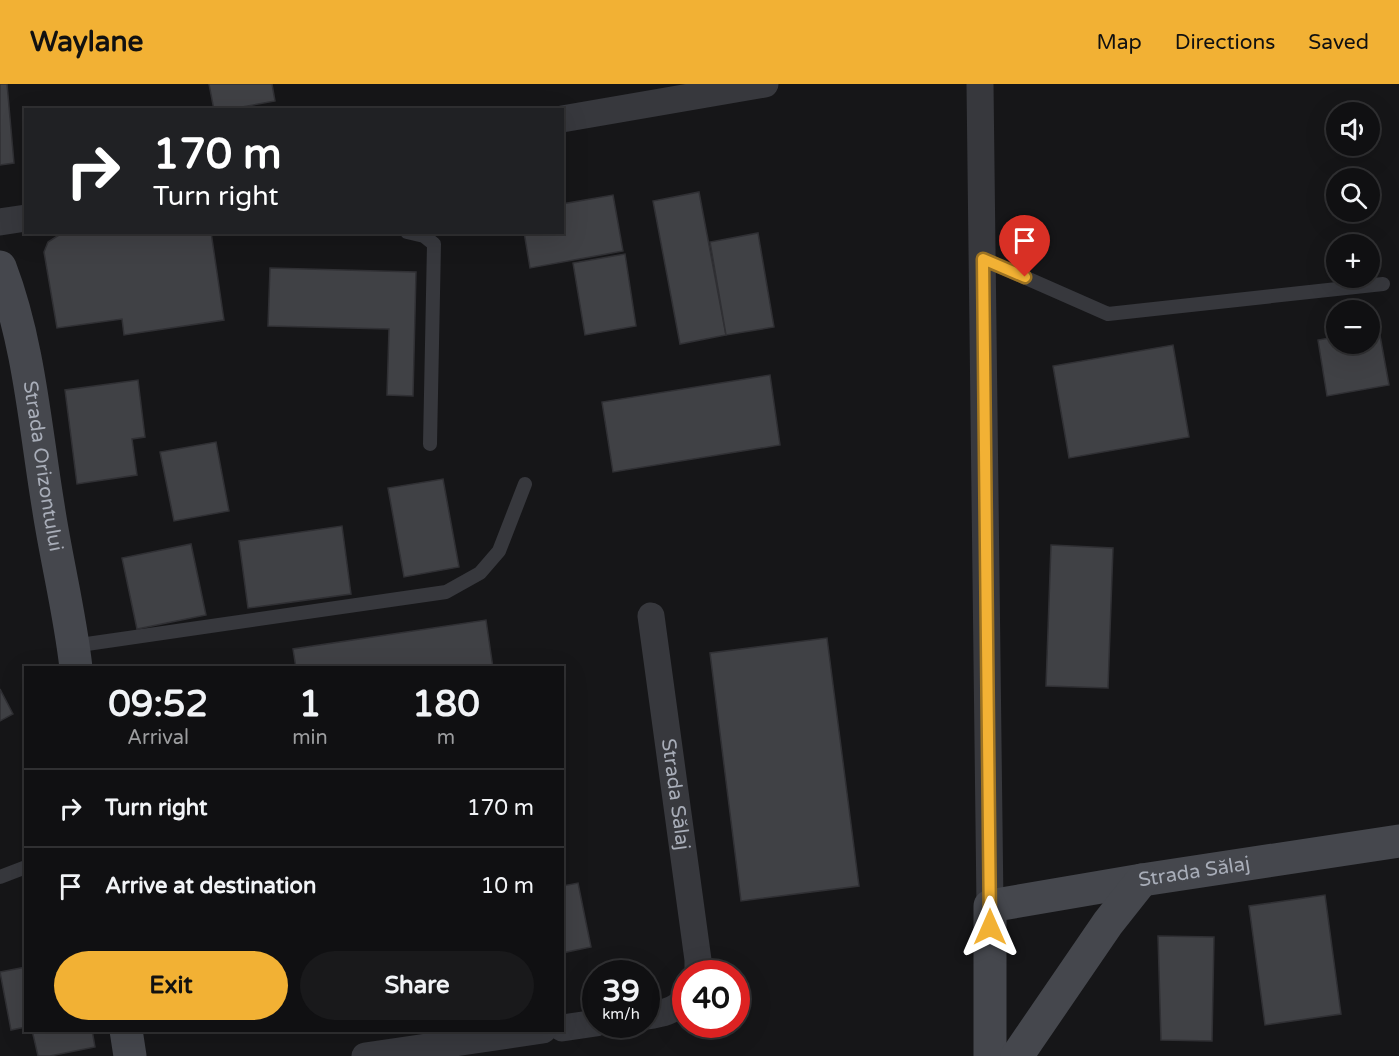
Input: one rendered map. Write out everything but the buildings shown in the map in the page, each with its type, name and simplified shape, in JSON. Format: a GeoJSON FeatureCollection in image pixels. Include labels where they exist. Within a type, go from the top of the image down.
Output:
{"type":"FeatureCollection","features":[{"type":"Feature","properties":{"kind":"street"},"geometry":{"type":"LineString","coordinates":[[980,84],[990,1056]]}},
{"type":"Feature","properties":{"kind":"street"},"geometry":{"type":"LineString","coordinates":[[564,118],[660,93],[748,85]]}},
{"type":"Feature","properties":{"kind":"street"},"geometry":{"type":"LineString","coordinates":[[0,222],[24,218]]}},
{"type":"Feature","properties":{"kind":"street","name":"Strada Orizontului"},"geometry":{"type":"LineString","coordinates":[[0,267],[10,294],[23,346],[52,534],[75,657]]}},
{"type":"Feature","properties":{"kind":"street","name":"Strada Sălaj"},"geometry":{"type":"LineString","coordinates":[[651,616],[698,960]]}},
{"type":"Feature","properties":{"kind":"street","name":"Strada Sălaj"},"geometry":{"type":"LineString","coordinates":[[990,906],[1142,880],[1399,841]]}},
{"type":"Feature","properties":{"kind":"street"},"geometry":{"type":"LineString","coordinates":[[1017,1056],[1108,923],[1142,880]]}},
{"type":"Feature","properties":{"kind":"street"},"geometry":{"type":"LineString","coordinates":[[564,1028],[582,1025]]}},
{"type":"Feature","properties":{"kind":"street"},"geometry":{"type":"LineString","coordinates":[[126,1032],[130,1056]]}},
{"type":"Feature","properties":{"kind":"street"},"geometry":{"type":"LineString","coordinates":[[365,1056],[529,1032]]}},
{"type":"Feature","properties":{"kind":"lane"},"geometry":{"type":"LineString","coordinates":[[416,234],[424,236],[434,244],[430,444]]}},
{"type":"Feature","properties":{"kind":"lane"},"geometry":{"type":"LineString","coordinates":[[983,259],[1108,314],[1383,284]]}},
{"type":"Feature","properties":{"kind":"lane"},"geometry":{"type":"LineString","coordinates":[[75,657],[446,592],[480,573],[499,551],[525,484]]}},
{"type":"Feature","properties":{"kind":"lane"},"geometry":{"type":"LineString","coordinates":[[0,877],[24,868]]}},
{"type":"Feature","properties":{"kind":"route"},"geometry":{"type":"LineString","coordinates":[[990,927],[983,259],[1025,277]]}}]}
